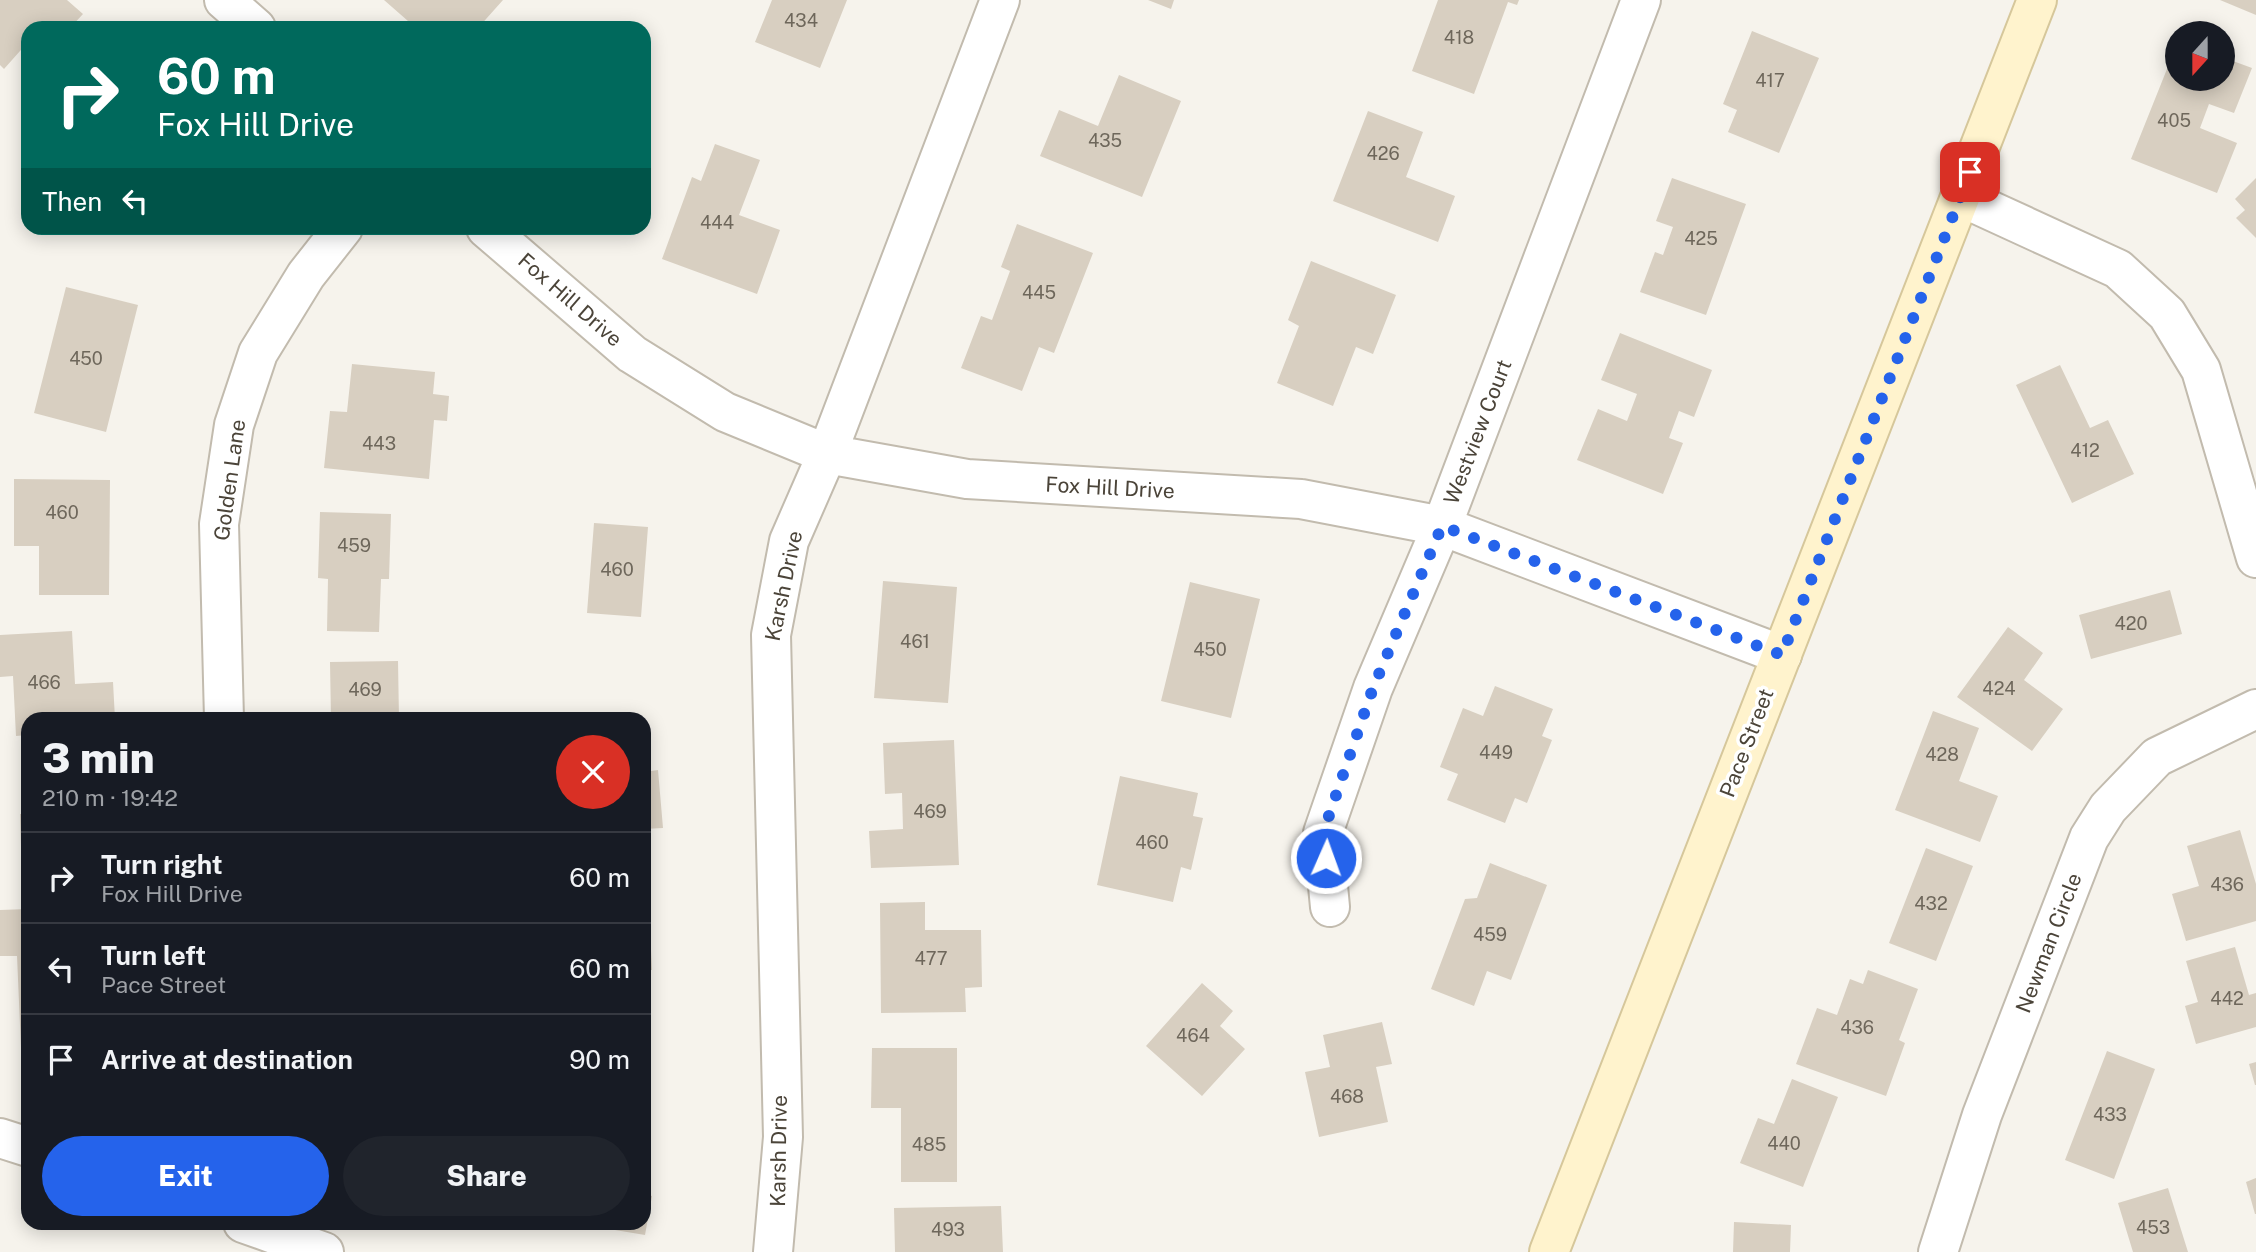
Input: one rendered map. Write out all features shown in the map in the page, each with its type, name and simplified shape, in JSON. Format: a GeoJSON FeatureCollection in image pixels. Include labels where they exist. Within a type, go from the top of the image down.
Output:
{"type":"FeatureCollection","features":[{"type":"Feature","properties":{"kind":"main road","name":"Pace Street"},"geometry":{"type":"LineString","coordinates":[[1549,1252],[2037,0]]}},
{"type":"Feature","properties":{"kind":"street"},"geometry":{"type":"LineString","coordinates":[[224,0],[248,21]]}},
{"type":"Feature","properties":{"kind":"street","name":"Karsh Drive"},"geometry":{"type":"LineString","coordinates":[[773,1252],[783,1137],[771,635],[789,541],[827,454],[1000,0]]}},
{"type":"Feature","properties":{"kind":"street","name":"Westview Court"},"geometry":{"type":"LineString","coordinates":[[1330,907],[1323,833],[1373,688],[1442,526],[1641,0]]}},
{"type":"Feature","properties":{"kind":"street"},"geometry":{"type":"LineString","coordinates":[[1961,197],[2118,269],[2167,314],[2202,370],[2256,558]]}},
{"type":"Feature","properties":{"kind":"street","name":"Golden Lane"},"geometry":{"type":"LineString","coordinates":[[224,712],[219,524],[234,425],[258,353],[306,275],[337,235]]}},
{"type":"Feature","properties":{"kind":"street","name":"Fox Hill Drive"},"geometry":{"type":"LineString","coordinates":[[494,235],[632,354],[725,412],[827,454],[967,479],[1301,499],[1442,526],[1782,655]]}},
{"type":"Feature","properties":{"kind":"street","name":"Newman Circle"},"geometry":{"type":"LineString","coordinates":[[1938,1252],[1982,1115],[2089,838],[2108,808],[2157,757],[2256,709]]}},
{"type":"Feature","properties":{"kind":"street"},"geometry":{"type":"LineString","coordinates":[[0,1138],[21,1145]]}},
{"type":"Feature","properties":{"kind":"street"},"geometry":{"type":"LineString","coordinates":[[263,1230],[324,1252]]}},
{"type":"Feature","properties":{"kind":"building"},"geometry":{"type":"Polygon","coordinates":[[[0,0],[67,0],[83,14],[76,21],[21,21],[21,50],[4,69],[0,65],[0,0]]]}},
{"type":"Feature","properties":{"kind":"building"},"geometry":{"type":"Polygon","coordinates":[[[384,0],[503,0],[484,21],[408,21],[384,0]]]}},
{"type":"Feature","properties":{"kind":"building"},"geometry":{"type":"Polygon","coordinates":[[[772,0],[847,0],[820,68],[755,42],[772,0]]]}},
{"type":"Feature","properties":{"kind":"building"},"geometry":{"type":"Polygon","coordinates":[[[1148,0],[1174,0],[1171,9],[1148,0]]]}},
{"type":"Feature","properties":{"kind":"building"},"geometry":{"type":"Polygon","coordinates":[[[1438,0],[1519,0],[1517,5],[1508,2],[1474,94],[1412,71],[1438,0]]]}},
{"type":"Feature","properties":{"kind":"building"},"geometry":{"type":"Polygon","coordinates":[[[2220,0],[2256,0],[2256,15],[2220,0]]]}},
{"type":"Feature","properties":{"kind":"building"},"geometry":{"type":"Polygon","coordinates":[[[1752,31],[1819,58],[1779,153],[1728,132],[1737,110],[1723,104],[1752,31]]]}},
{"type":"Feature","properties":{"kind":"building"},"geometry":{"type":"Polygon","coordinates":[[[2235,62],[2252,68],[2234,113],[2209,104],[2200,128],[2237,143],[2217,193],[2131,159],[2165,74],[2165,91],[2235,91],[2235,62]]]}},
{"type":"Feature","properties":{"kind":"building"},"geometry":{"type":"Polygon","coordinates":[[[1119,75],[1181,101],[1142,197],[1040,156],[1059,110],[1098,126],[1119,75]]]}},
{"type":"Feature","properties":{"kind":"building"},"geometry":{"type":"Polygon","coordinates":[[[1368,111],[1423,132],[1406,177],[1455,196],[1438,242],[1333,201],[1368,111]]]}},
{"type":"Feature","properties":{"kind":"building"},"geometry":{"type":"Polygon","coordinates":[[[715,144],[760,160],[739,215],[780,230],[757,294],[662,259],[692,177],[701,181],[715,144]]]}},
{"type":"Feature","properties":{"kind":"building"},"geometry":{"type":"Polygon","coordinates":[[[1672,178],[1746,204],[1706,315],[1640,292],[1655,252],[1663,255],[1673,227],[1656,221],[1672,178]]]}},
{"type":"Feature","properties":{"kind":"building"},"geometry":{"type":"Polygon","coordinates":[[[2256,178],[2256,238],[2236,218],[2245,210],[2235,199],[2256,178]]]}},
{"type":"Feature","properties":{"kind":"building"},"geometry":{"type":"Polygon","coordinates":[[[1017,224],[1093,253],[1054,353],[1039,347],[1022,391],[961,368],[981,316],[992,320],[1010,271],[1001,267],[1017,224]]]}},
{"type":"Feature","properties":{"kind":"building"},"geometry":{"type":"Polygon","coordinates":[[[1311,261],[1396,295],[1373,354],[1356,347],[1333,406],[1277,383],[1299,326],[1288,320],[1311,261]]]}},
{"type":"Feature","properties":{"kind":"building"},"geometry":{"type":"Polygon","coordinates":[[[66,287],[138,305],[106,432],[34,413],[66,287]]]}},
{"type":"Feature","properties":{"kind":"building"},"geometry":{"type":"Polygon","coordinates":[[[1620,333],[1712,370],[1694,417],[1679,411],[1669,438],[1683,443],[1663,494],[1577,460],[1598,409],[1627,421],[1637,394],[1601,380],[1620,333]]]}},
{"type":"Feature","properties":{"kind":"building"},"geometry":{"type":"Polygon","coordinates":[[[352,364],[435,372],[433,394],[449,396],[447,421],[434,420],[429,479],[324,468],[330,411],[347,412],[352,364]]]}},
{"type":"Feature","properties":{"kind":"building"},"geometry":{"type":"Polygon","coordinates":[[[2060,365],[2090,428],[2108,420],[2134,474],[2072,503],[2016,385],[2060,365]]]}},
{"type":"Feature","properties":{"kind":"building"},"geometry":{"type":"Polygon","coordinates":[[[14,479],[110,480],[109,595],[39,595],[39,546],[14,546],[14,479]]]}},
{"type":"Feature","properties":{"kind":"building"},"geometry":{"type":"Polygon","coordinates":[[[320,512],[391,514],[389,579],[381,579],[379,632],[327,631],[328,579],[318,578],[320,512]]]}},
{"type":"Feature","properties":{"kind":"building"},"geometry":{"type":"Polygon","coordinates":[[[594,523],[648,527],[641,617],[587,613],[594,523]]]}},
{"type":"Feature","properties":{"kind":"building"},"geometry":{"type":"Polygon","coordinates":[[[883,581],[957,587],[948,703],[874,698],[883,581]]]}},
{"type":"Feature","properties":{"kind":"building"},"geometry":{"type":"Polygon","coordinates":[[[1190,582],[1260,599],[1231,718],[1161,701],[1190,582]]]}},
{"type":"Feature","properties":{"kind":"building"},"geometry":{"type":"Polygon","coordinates":[[[2170,590],[2182,634],[2091,659],[2079,615],[2170,590]]]}},
{"type":"Feature","properties":{"kind":"building"},"geometry":{"type":"Polygon","coordinates":[[[2008,627],[2043,653],[2024,680],[2063,709],[2032,751],[1957,697],[2008,627]]]}},
{"type":"Feature","properties":{"kind":"building"},"geometry":{"type":"Polygon","coordinates":[[[72,631],[75,684],[113,682],[115,712],[21,712],[21,736],[16,736],[13,676],[0,677],[0,635],[72,631]]]}},
{"type":"Feature","properties":{"kind":"building"},"geometry":{"type":"Polygon","coordinates":[[[398,661],[399,712],[331,712],[330,662],[398,661]]]}},
{"type":"Feature","properties":{"kind":"building"},"geometry":{"type":"Polygon","coordinates":[[[1495,686],[1553,709],[1542,736],[1552,740],[1527,803],[1515,798],[1505,823],[1447,800],[1458,774],[1440,767],[1463,708],[1483,716],[1495,686]]]}},
{"type":"Feature","properties":{"kind":"building"},"geometry":{"type":"Polygon","coordinates":[[[1933,711],[1979,728],[1959,781],[1998,796],[1980,842],[1895,810],[1933,711]]]}},
{"type":"Feature","properties":{"kind":"building"},"geometry":{"type":"Polygon","coordinates":[[[954,740],[959,865],[871,868],[869,831],[903,829],[902,793],[885,794],[883,743],[954,740]]]}},
{"type":"Feature","properties":{"kind":"building"},"geometry":{"type":"Polygon","coordinates":[[[658,770],[663,828],[651,829],[651,771],[658,770]]]}},
{"type":"Feature","properties":{"kind":"building"},"geometry":{"type":"Polygon","coordinates":[[[1120,776],[1198,793],[1193,816],[1203,818],[1191,870],[1181,867],[1173,902],[1097,885],[1120,776]]]}},
{"type":"Feature","properties":{"kind":"building"},"geometry":{"type":"Polygon","coordinates":[[[2240,830],[2256,884],[2256,921],[2186,941],[2172,894],[2199,886],[2187,846],[2240,830]]]}},
{"type":"Feature","properties":{"kind":"building"},"geometry":{"type":"Polygon","coordinates":[[[1926,848],[1973,866],[1936,961],[1889,943],[1926,848]]]}},
{"type":"Feature","properties":{"kind":"building"},"geometry":{"type":"Polygon","coordinates":[[[1490,863],[1547,885],[1511,980],[1487,971],[1474,1006],[1431,989],[1465,899],[1477,898],[1490,863]]]}},
{"type":"Feature","properties":{"kind":"building"},"geometry":{"type":"Polygon","coordinates":[[[925,902],[925,930],[981,930],[982,987],[965,988],[966,1012],[881,1013],[880,903],[925,902]]]}},
{"type":"Feature","properties":{"kind":"building"},"geometry":{"type":"Polygon","coordinates":[[[21,909],[21,1048],[17,956],[0,956],[0,910],[21,909]]]}},
{"type":"Feature","properties":{"kind":"building"},"geometry":{"type":"Polygon","coordinates":[[[2235,947],[2249,995],[2256,993],[2256,1027],[2196,1044],[2185,1006],[2198,1002],[2186,961],[2235,947]]]}},
{"type":"Feature","properties":{"kind":"building"},"geometry":{"type":"Polygon","coordinates":[[[1868,970],[1918,989],[1899,1040],[1905,1043],[1886,1096],[1796,1064],[1817,1008],[1837,1015],[1850,979],[1863,984],[1868,970]]]}},
{"type":"Feature","properties":{"kind":"building"},"geometry":{"type":"Polygon","coordinates":[[[1202,983],[1233,1011],[1220,1026],[1245,1049],[1202,1096],[1146,1046],[1202,983]]]}},
{"type":"Feature","properties":{"kind":"building"},"geometry":{"type":"Polygon","coordinates":[[[1382,1022],[1392,1064],[1376,1067],[1388,1122],[1319,1137],[1305,1072],[1330,1067],[1323,1035],[1382,1022]]]}},
{"type":"Feature","properties":{"kind":"building"},"geometry":{"type":"Polygon","coordinates":[[[872,1048],[957,1048],[957,1182],[901,1182],[901,1108],[871,1108],[872,1048]]]}},
{"type":"Feature","properties":{"kind":"building"},"geometry":{"type":"Polygon","coordinates":[[[2107,1051],[2155,1069],[2114,1179],[2065,1160],[2107,1051]]]}},
{"type":"Feature","properties":{"kind":"building"},"geometry":{"type":"Polygon","coordinates":[[[2256,1062],[2256,1085],[2255,1085],[2249,1064],[2256,1062]]]}},
{"type":"Feature","properties":{"kind":"building"},"geometry":{"type":"Polygon","coordinates":[[[1792,1079],[1838,1097],[1803,1187],[1740,1163],[1758,1118],[1774,1124],[1792,1079]]]}},
{"type":"Feature","properties":{"kind":"building"},"geometry":{"type":"Polygon","coordinates":[[[2256,1178],[2256,1214],[2255,1214],[2246,1182],[2256,1178]]]}},
{"type":"Feature","properties":{"kind":"building"},"geometry":{"type":"Polygon","coordinates":[[[2168,1188],[2188,1252],[2133,1252],[2118,1203],[2168,1188]]]}},
{"type":"Feature","properties":{"kind":"building"},"geometry":{"type":"Polygon","coordinates":[[[1001,1206],[1003,1252],[895,1252],[894,1208],[1001,1206]]]}},
{"type":"Feature","properties":{"kind":"building"},"geometry":{"type":"Polygon","coordinates":[[[1734,1222],[1791,1225],[1790,1252],[1733,1252],[1734,1222]]]}},
{"type":"Feature","properties":{"kind":"building"},"geometry":{"type":"Polygon","coordinates":[[[615,1230],[646,1230],[645,1235],[615,1230]]]}},
{"type":"Feature","properties":{"kind":"route"},"geometry":{"type":"LineString","coordinates":[[1326,858],[1323,833],[1373,688],[1442,526],[1782,655],[1970,172]]}}]}
